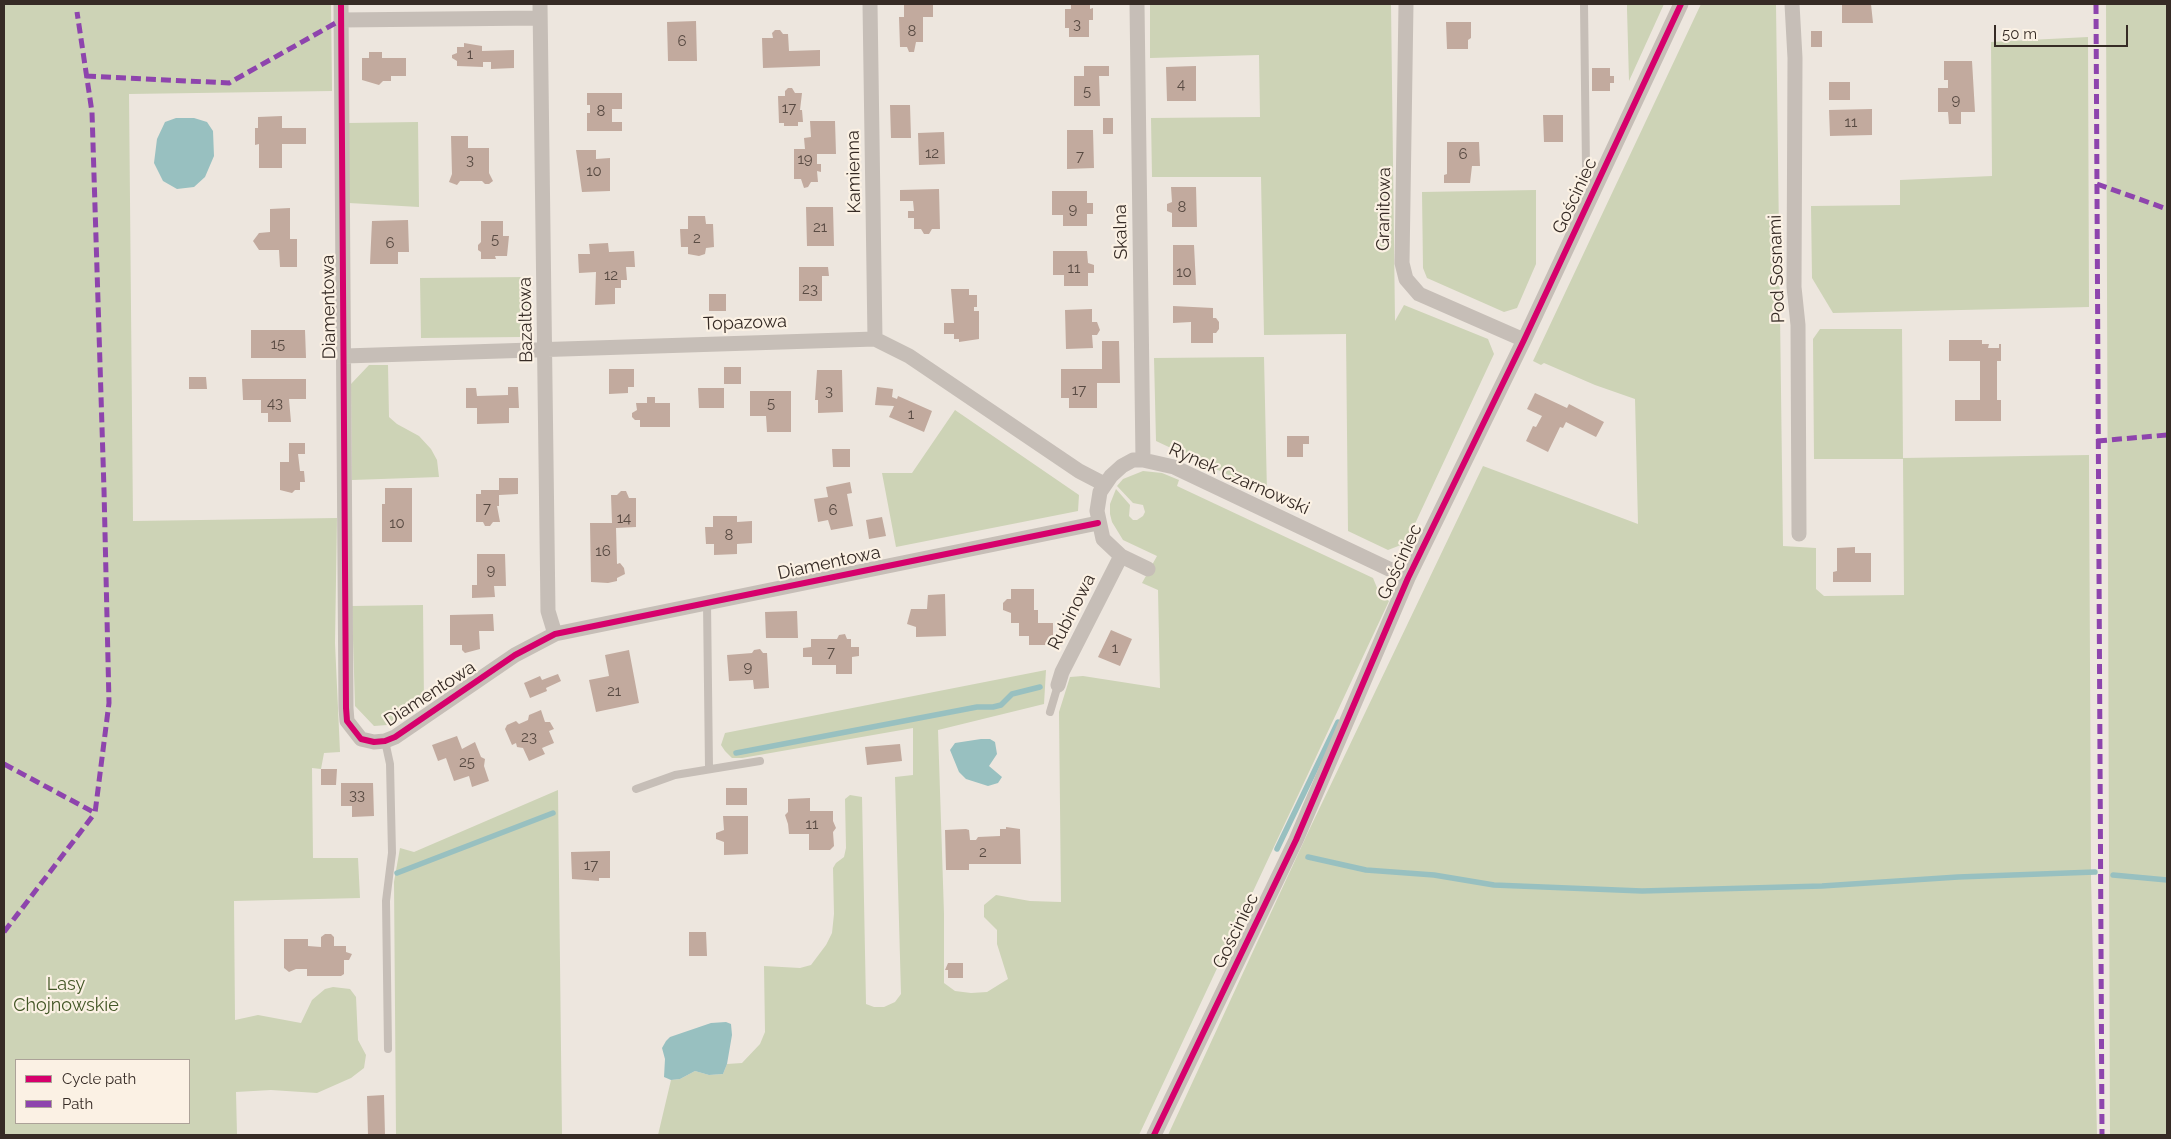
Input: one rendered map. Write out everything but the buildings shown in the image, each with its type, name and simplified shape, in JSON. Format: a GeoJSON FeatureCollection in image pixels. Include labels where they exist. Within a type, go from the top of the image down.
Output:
{"type":"FeatureCollection","features":[{"type":"Feature","properties":{"kind":"street","name":"Diamentowa"},"geometry":{"type":"LineString","coordinates":[[341,4],[347,721],[361,739],[366,741],[385,741],[395,736],[514,655],[555,634],[1098,523]]}},
{"type":"Feature","properties":{"kind":"street","name":"Kamienna"},"geometry":{"type":"LineString","coordinates":[[870,4],[876,339]]}},
{"type":"Feature","properties":{"kind":"street","name":"Skalna"},"geometry":{"type":"LineString","coordinates":[[1137,4],[1143,460]]}},
{"type":"Feature","properties":{"kind":"street","name":"Granitowa"},"geometry":{"type":"LineString","coordinates":[[1406,4],[1402,263],[1406,279],[1419,294],[1524,340]]}},
{"type":"Feature","properties":{"kind":"street","name":"Gościniec"},"geometry":{"type":"LineString","coordinates":[[1154,1135],[1296,840],[1408,578],[1524,340],[1681,4]]}},
{"type":"Feature","properties":{"kind":"street","name":"Pod Sosnami"},"geometry":{"type":"LineString","coordinates":[[1792,4],[1795,58],[1794,287],[1798,325],[1799,534]]}},
{"type":"Feature","properties":{"kind":"street"},"geometry":{"type":"LineString","coordinates":[[341,20],[540,11]]}},
{"type":"Feature","properties":{"kind":"street","name":"Bazaltowa"},"geometry":{"type":"LineString","coordinates":[[540,11],[548,611],[555,634]]}},
{"type":"Feature","properties":{"kind":"street","name":"Topazowa"},"geometry":{"type":"LineString","coordinates":[[345,356],[876,339],[909,356],[1079,471],[1104,484]]}},
{"type":"Feature","properties":{"kind":"street","name":"Rynek Czarnowski"},"geometry":{"type":"LineString","coordinates":[[1148,569],[1121,556],[1103,539],[1098,523],[1097,502],[1104,484],[1122,466],[1133,460],[1143,460],[1174,467],[1408,578]]}},
{"type":"Feature","properties":{"kind":"street","name":"Rubinowa"},"geometry":{"type":"LineString","coordinates":[[1058,685],[1062,672],[1121,556]]}},
{"type":"Feature","properties":{"kind":"lane"},"geometry":{"type":"LineString","coordinates":[[1584,4],[1586,168],[1596,186]]}},
{"type":"Feature","properties":{"kind":"lane"},"geometry":{"type":"LineString","coordinates":[[707,603],[709,768]]}},
{"type":"Feature","properties":{"kind":"lane"},"geometry":{"type":"LineString","coordinates":[[1050,712],[1058,685]]}},
{"type":"Feature","properties":{"kind":"lane"},"geometry":{"type":"LineString","coordinates":[[385,741],[390,764],[392,854],[386,901],[388,1049]]}},
{"type":"Feature","properties":{"kind":"lane"},"geometry":{"type":"LineString","coordinates":[[636,789],[675,775],[760,761]]}},
{"type":"Feature","properties":{"kind":"green space","name":"Lasy Chojnowskie"},"geometry":{"type":"Polygon","coordinates":[[[4,4],[331,4],[332,91],[129,94],[133,521],[337,518],[335,643],[340,752],[324,753],[321,769],[312,768],[313,858],[358,858],[360,898],[234,901],[235,1020],[258,1015],[301,1023],[312,1000],[325,989],[333,987],[350,989],[356,997],[358,1040],[366,1055],[364,1068],[351,1078],[317,1093],[271,1090],[236,1092],[237,1135],[4,1135],[4,4]]]}},
{"type":"Feature","properties":{"kind":"green space"},"geometry":{"type":"Polygon","coordinates":[[[1150,4],[1391,4],[1395,321],[1404,305],[1488,339],[1494,354],[1406,543],[1388,550],[1348,531],[1346,334],[1264,335],[1261,177],[1152,177],[1151,118],[1260,117],[1259,55],[1150,58],[1150,4]]]}},
{"type":"Feature","properties":{"kind":"green space"},"geometry":{"type":"Polygon","coordinates":[[[1627,4],[1664,4],[1629,81],[1627,9],[1627,4]]]}},
{"type":"Feature","properties":{"kind":"green space"},"geometry":{"type":"Polygon","coordinates":[[[1701,4],[1776,4],[1783,546],[1816,548],[1816,589],[1824,596],[1904,595],[1903,459],[1814,459],[1813,339],[1820,329],[1902,329],[1903,458],[2089,455],[2091,878],[2097,1135],[1168,1135],[1311,826],[1483,466],[1638,524],[1635,399],[1595,385],[1544,363],[1541,365],[1533,361],[1701,4]]]}},
{"type":"Feature","properties":{"kind":"green space"},"geometry":{"type":"Polygon","coordinates":[[[2106,4],[2167,4],[2167,1135],[2110,1135],[2106,4]]]}},
{"type":"Feature","properties":{"kind":"green space"},"geometry":{"type":"Polygon","coordinates":[[[2088,37],[2089,307],[1833,313],[1812,278],[1811,206],[1900,205],[1900,180],[1992,176],[1991,42],[2088,37]]]}},
{"type":"Feature","properties":{"kind":"green space"},"geometry":{"type":"Polygon","coordinates":[[[418,122],[419,207],[349,203],[348,123],[418,122]]]}},
{"type":"Feature","properties":{"kind":"green space"},"geometry":{"type":"Polygon","coordinates":[[[1536,190],[1536,264],[1517,308],[1504,312],[1427,278],[1423,268],[1422,192],[1536,190]]]}},
{"type":"Feature","properties":{"kind":"green space"},"geometry":{"type":"Polygon","coordinates":[[[527,277],[528,327],[521,337],[421,338],[420,278],[527,277]]]}},
{"type":"Feature","properties":{"kind":"green space"},"geometry":{"type":"Polygon","coordinates":[[[1264,357],[1267,493],[1156,441],[1154,358],[1264,357]]]}},
{"type":"Feature","properties":{"kind":"green space"},"geometry":{"type":"Polygon","coordinates":[[[369,365],[388,365],[389,417],[397,424],[419,436],[431,449],[437,460],[439,477],[352,480],[351,384],[369,365]]]}},
{"type":"Feature","properties":{"kind":"green space"},"geometry":{"type":"Polygon","coordinates":[[[955,410],[1079,495],[1078,511],[896,547],[882,473],[912,473],[955,410]]]}},
{"type":"Feature","properties":{"kind":"green space"},"geometry":{"type":"Polygon","coordinates":[[[1143,471],[1162,473],[1179,480],[1177,486],[1373,578],[1380,595],[1389,601],[1139,1135],[658,1135],[671,1080],[680,1079],[695,1071],[709,1075],[723,1074],[727,1064],[742,1063],[760,1044],[765,1032],[764,966],[800,968],[811,965],[826,945],[832,933],[834,914],[833,868],[844,857],[846,848],[845,799],[850,795],[862,797],[866,1004],[874,1007],[884,1007],[895,1002],[901,994],[895,777],[913,775],[913,728],[742,758],[732,758],[725,751],[721,745],[725,733],[1046,670],[1044,704],[938,730],[944,914],[944,983],[955,991],[987,992],[1008,979],[997,944],[997,930],[984,917],[984,905],[996,895],[1030,901],[1061,902],[1059,712],[1070,677],[1083,676],[1160,688],[1158,590],[1142,583],[1157,556],[1123,540],[1112,522],[1110,514],[1110,504],[1116,489],[1130,505],[1129,516],[1133,520],[1143,516],[1145,512],[1143,505],[1133,503],[1117,486],[1123,479],[1143,471]]]}},
{"type":"Feature","properties":{"kind":"green space"},"geometry":{"type":"Polygon","coordinates":[[[423,605],[424,702],[387,725],[374,726],[355,706],[352,606],[423,605]]]}},
{"type":"Feature","properties":{"kind":"green space"},"geometry":{"type":"Polygon","coordinates":[[[558,790],[562,1135],[396,1135],[394,882],[400,848],[414,852],[558,790]]]}},
{"type":"Feature","properties":{"kind":"water"},"geometry":{"type":"Polygon","coordinates":[[[176,118],[194,118],[207,122],[213,131],[214,156],[205,177],[194,187],[177,189],[163,181],[154,163],[157,139],[165,122],[176,118]]]}},
{"type":"Feature","properties":{"kind":"water"},"geometry":{"type":"Polygon","coordinates":[[[990,739],[995,742],[997,754],[989,766],[1002,777],[998,783],[988,786],[966,779],[959,772],[950,750],[955,743],[990,739]]]}},
{"type":"Feature","properties":{"kind":"water"},"geometry":{"type":"Polygon","coordinates":[[[726,1022],[731,1024],[732,1035],[727,1064],[723,1074],[709,1075],[695,1071],[680,1079],[671,1080],[664,1077],[665,1059],[662,1048],[670,1037],[711,1023],[726,1022]]]}},
{"type":"Feature","properties":{"kind":"waterway"},"geometry":{"type":"LineString","coordinates":[[736,753],[977,707],[993,707],[1001,705],[1012,694],[1040,687]]}},
{"type":"Feature","properties":{"kind":"waterway"},"geometry":{"type":"LineString","coordinates":[[1277,849],[1338,722]]}},
{"type":"Feature","properties":{"kind":"waterway"},"geometry":{"type":"LineString","coordinates":[[397,873],[553,813]]}},
{"type":"Feature","properties":{"kind":"waterway"},"geometry":{"type":"LineString","coordinates":[[1308,857],[1366,870],[1434,875],[1494,885],[1642,891],[1822,886],[1958,877],[2095,872]]}},
{"type":"Feature","properties":{"kind":"waterway"},"geometry":{"type":"LineString","coordinates":[[2113,875],[2167,880]]}},
{"type":"Feature","properties":{"kind":"marked path"},"geometry":{"type":"LineString","coordinates":[[2096,4],[2102,1135]]}},
{"type":"Feature","properties":{"kind":"marked path"},"geometry":{"type":"LineString","coordinates":[[4,764],[95,813],[109,703],[92,112],[77,12]]}},
{"type":"Feature","properties":{"kind":"marked path"},"geometry":{"type":"LineString","coordinates":[[86,76],[229,83],[341,20]]}},
{"type":"Feature","properties":{"kind":"marked path"},"geometry":{"type":"LineString","coordinates":[[2097,184],[2167,209]]}},
{"type":"Feature","properties":{"kind":"marked path"},"geometry":{"type":"LineString","coordinates":[[2097,441],[2167,435]]}},
{"type":"Feature","properties":{"kind":"marked path"},"geometry":{"type":"LineString","coordinates":[[4,932],[95,813]]}},
{"type":"Feature","properties":{"kind":"cycle path"},"geometry":{"type":"LineString","coordinates":[[341,4],[346,708],[347,721],[361,739],[374,742],[385,741],[395,737],[515,655],[555,634],[1098,523]]}},
{"type":"Feature","properties":{"kind":"cycle path"},"geometry":{"type":"LineString","coordinates":[[1154,1135],[1296,840],[1408,578],[1524,340],[1681,4]]}}]}
